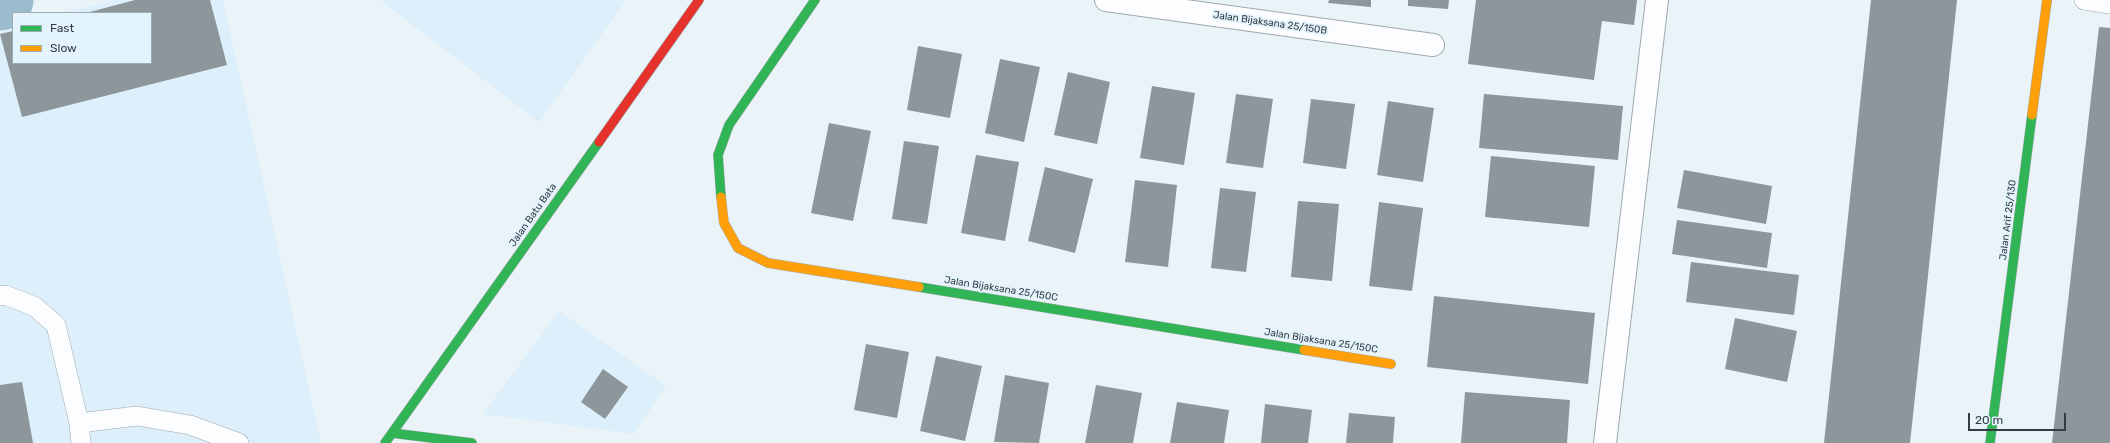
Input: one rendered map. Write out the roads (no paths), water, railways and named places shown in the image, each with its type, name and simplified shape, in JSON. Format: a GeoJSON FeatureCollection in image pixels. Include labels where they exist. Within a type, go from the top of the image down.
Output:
{"type":"FeatureCollection","features":[{"type":"Feature","properties":{"kind":"street","name":"Jalan Batu Bata"},"geometry":{"type":"LineString","coordinates":[[385,443],[699,0]]}},
{"type":"Feature","properties":{"kind":"street","name":"Jalan Bijaksana 25/150C"},"geometry":{"type":"LineString","coordinates":[[815,0],[729,125],[718,155],[719,186],[724,223],[738,248],[768,262],[1391,364]]}},
{"type":"Feature","properties":{"kind":"street","name":"Jalan Bijaksana 25/150B"},"geometry":{"type":"LineString","coordinates":[[1106,0],[1433,45]]}},
{"type":"Feature","properties":{"kind":"street"},"geometry":{"type":"LineString","coordinates":[[1605,443],[1658,0]]}},
{"type":"Feature","properties":{"kind":"street","name":"Jalan Arif 25/130"},"geometry":{"type":"LineString","coordinates":[[1990,443],[2047,0]]}},
{"type":"Feature","properties":{"kind":"street"},"geometry":{"type":"LineString","coordinates":[[392,433],[472,443]]}},
{"type":"Feature","properties":{"kind":"lane"},"geometry":{"type":"LineString","coordinates":[[2084,0],[2110,4]]}},
{"type":"Feature","properties":{"kind":"lane"},"geometry":{"type":"LineString","coordinates":[[0,296],[5,296],[34,306],[56,325],[79,423],[81,443]]}},
{"type":"Feature","properties":{"kind":"lane"},"geometry":{"type":"LineString","coordinates":[[79,423],[137,416],[190,426],[239,443]]}},
{"type":"Feature","properties":{"kind":"waterway"},"geometry":{"type":"LineString","coordinates":[[0,1],[4,0]]}}]}
